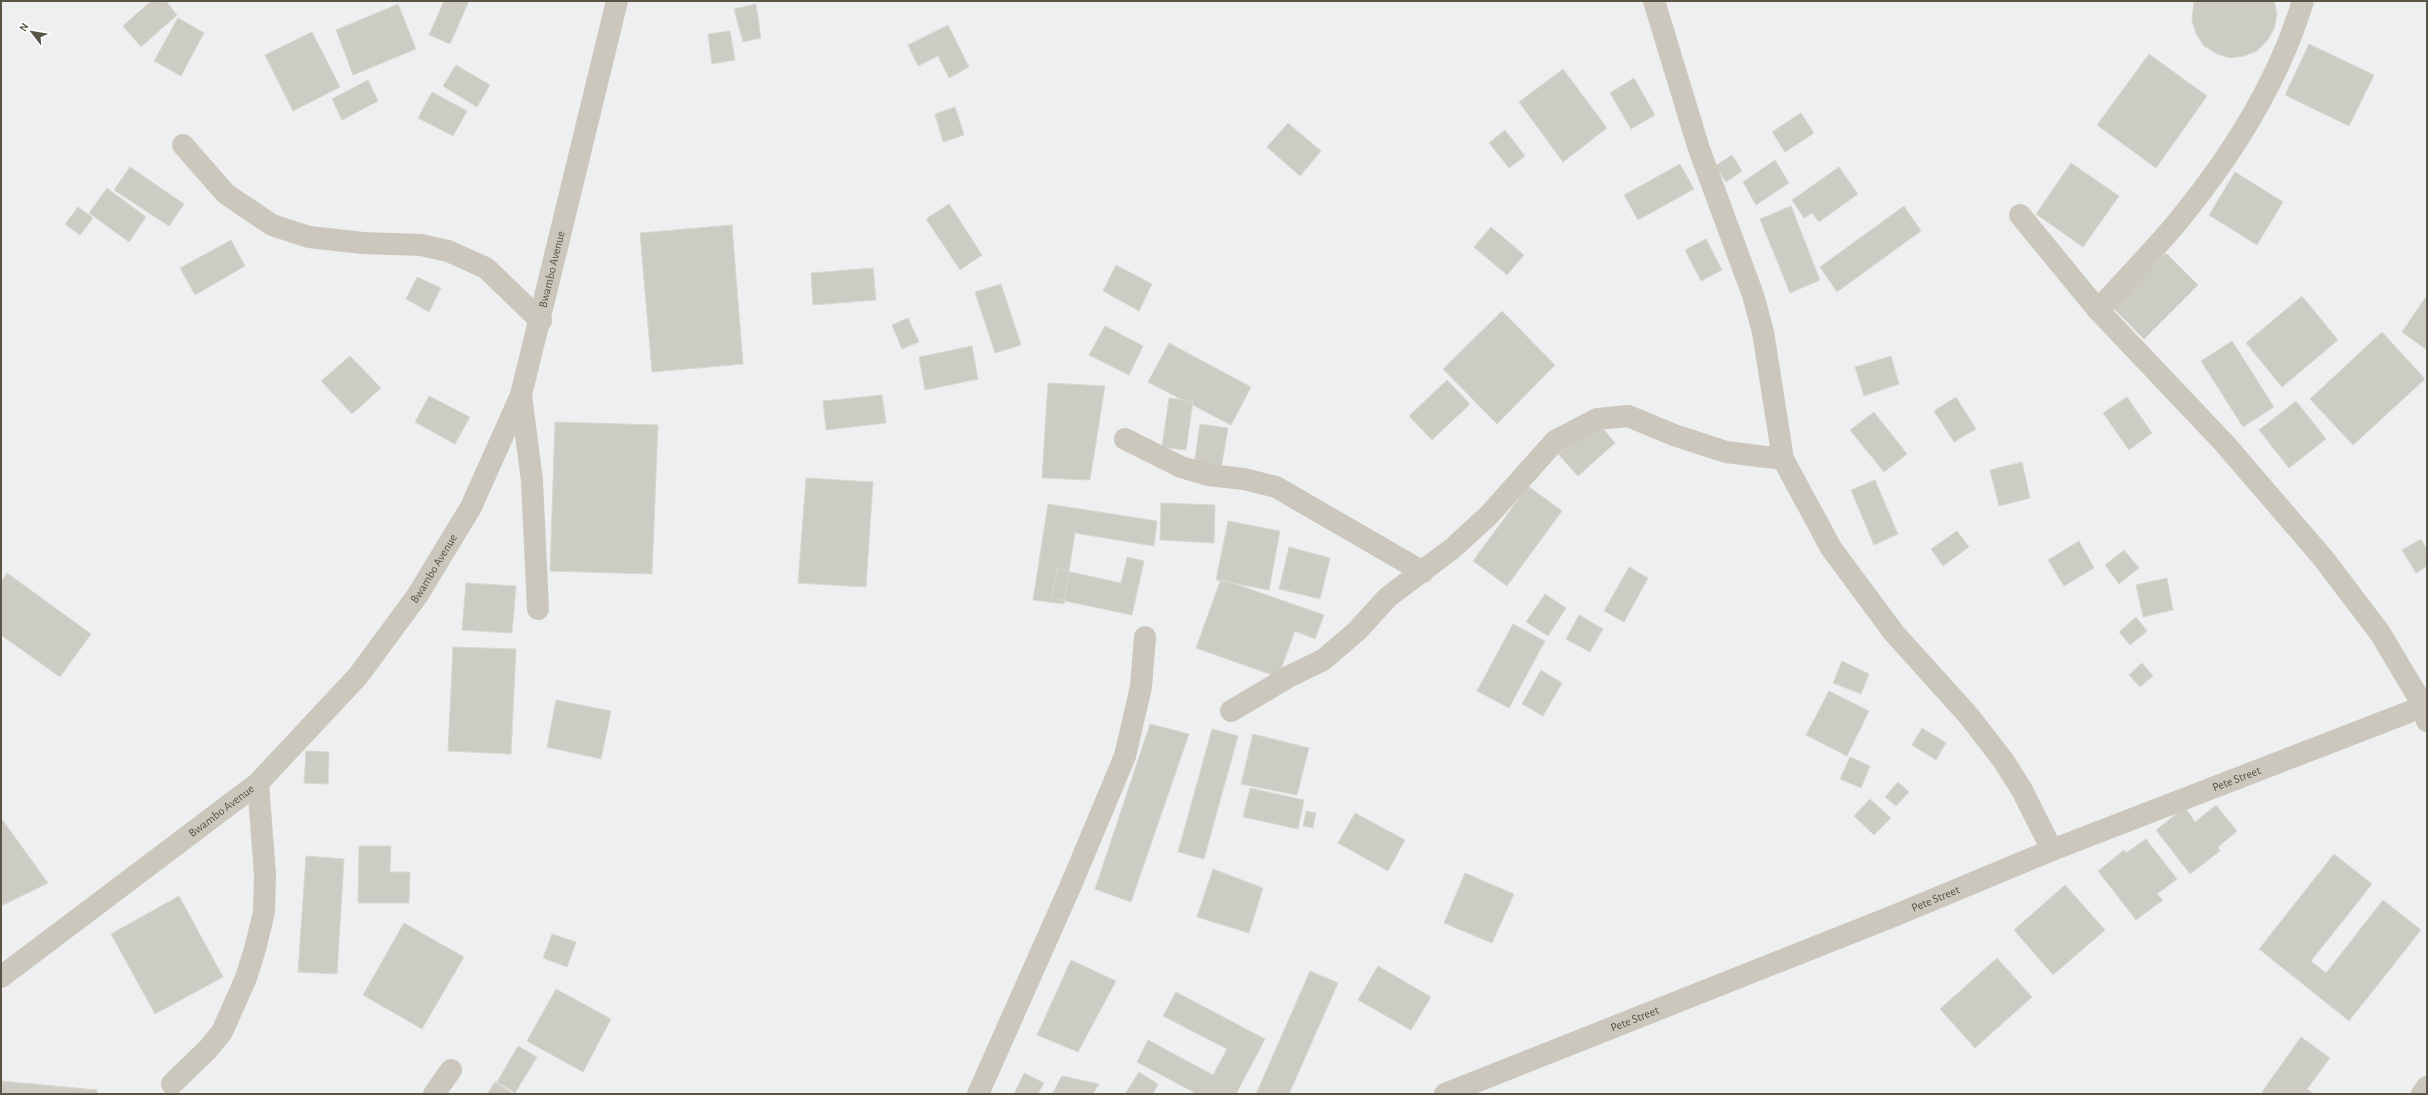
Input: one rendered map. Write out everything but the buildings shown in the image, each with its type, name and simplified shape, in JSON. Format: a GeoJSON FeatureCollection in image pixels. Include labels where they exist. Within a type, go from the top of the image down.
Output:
{"type":"FeatureCollection","features":[{"type":"Feature","properties":{"kind":"street","name":"Bwambo Avenue"},"geometry":{"type":"LineString","coordinates":[[1,977],[258,782],[358,676],[417,596],[471,507],[521,395],[541,320],[617,1]]}},
{"type":"Feature","properties":{"kind":"street"},"geometry":{"type":"LineString","coordinates":[[1654,1],[1699,149],[1753,295],[1763,332],[1783,459],[1830,548],[1894,632],[1968,715],[2003,760],[2022,790],[2052,850]]}},
{"type":"Feature","properties":{"kind":"street"},"geometry":{"type":"LineString","coordinates":[[2098,310],[2183,215],[2252,117],[2268,86],[2303,1]]}},
{"type":"Feature","properties":{"kind":"street"},"geometry":{"type":"LineString","coordinates":[[183,145],[226,194],[272,225],[309,237],[363,243],[421,245],[448,251],[486,268],[541,320]]}},
{"type":"Feature","properties":{"kind":"street"},"geometry":{"type":"LineString","coordinates":[[2020,215],[2098,310],[2225,444],[2323,558],[2380,633],[2426,711]]}},
{"type":"Feature","properties":{"kind":"street"},"geometry":{"type":"LineString","coordinates":[[521,395],[532,480],[538,609]]}},
{"type":"Feature","properties":{"kind":"street"},"geometry":{"type":"LineString","coordinates":[[1231,711],[1290,676],[1323,660],[1357,630],[1388,598],[1453,548],[1489,515],[1555,441],[1597,419],[1628,416],[1674,435],[1726,452],[1783,459]]}},
{"type":"Feature","properties":{"kind":"street"},"geometry":{"type":"LineString","coordinates":[[1125,439],[1180,467],[1208,475],[1244,479],[1276,487],[1423,572]]}},
{"type":"Feature","properties":{"kind":"street"},"geometry":{"type":"LineString","coordinates":[[978,1094],[1071,885],[1125,756],[1141,687],[1145,637]]}},
{"type":"Feature","properties":{"kind":"street","name":"Pete Street"},"geometry":{"type":"LineString","coordinates":[[1445,1094],[1889,918],[2052,850],[2426,711]]}},
{"type":"Feature","properties":{"kind":"street"},"geometry":{"type":"LineString","coordinates":[[172,1084],[208,1049],[222,1032],[246,978],[255,949],[264,912],[265,875],[258,782]]}},
{"type":"Feature","properties":{"kind":"street"},"geometry":{"type":"LineString","coordinates":[[434,1094],[451,1070]]}},
{"type":"Feature","properties":{"kind":"street"},"geometry":{"type":"LineString","coordinates":[[2422,1094],[2427,1087]]}}]}
